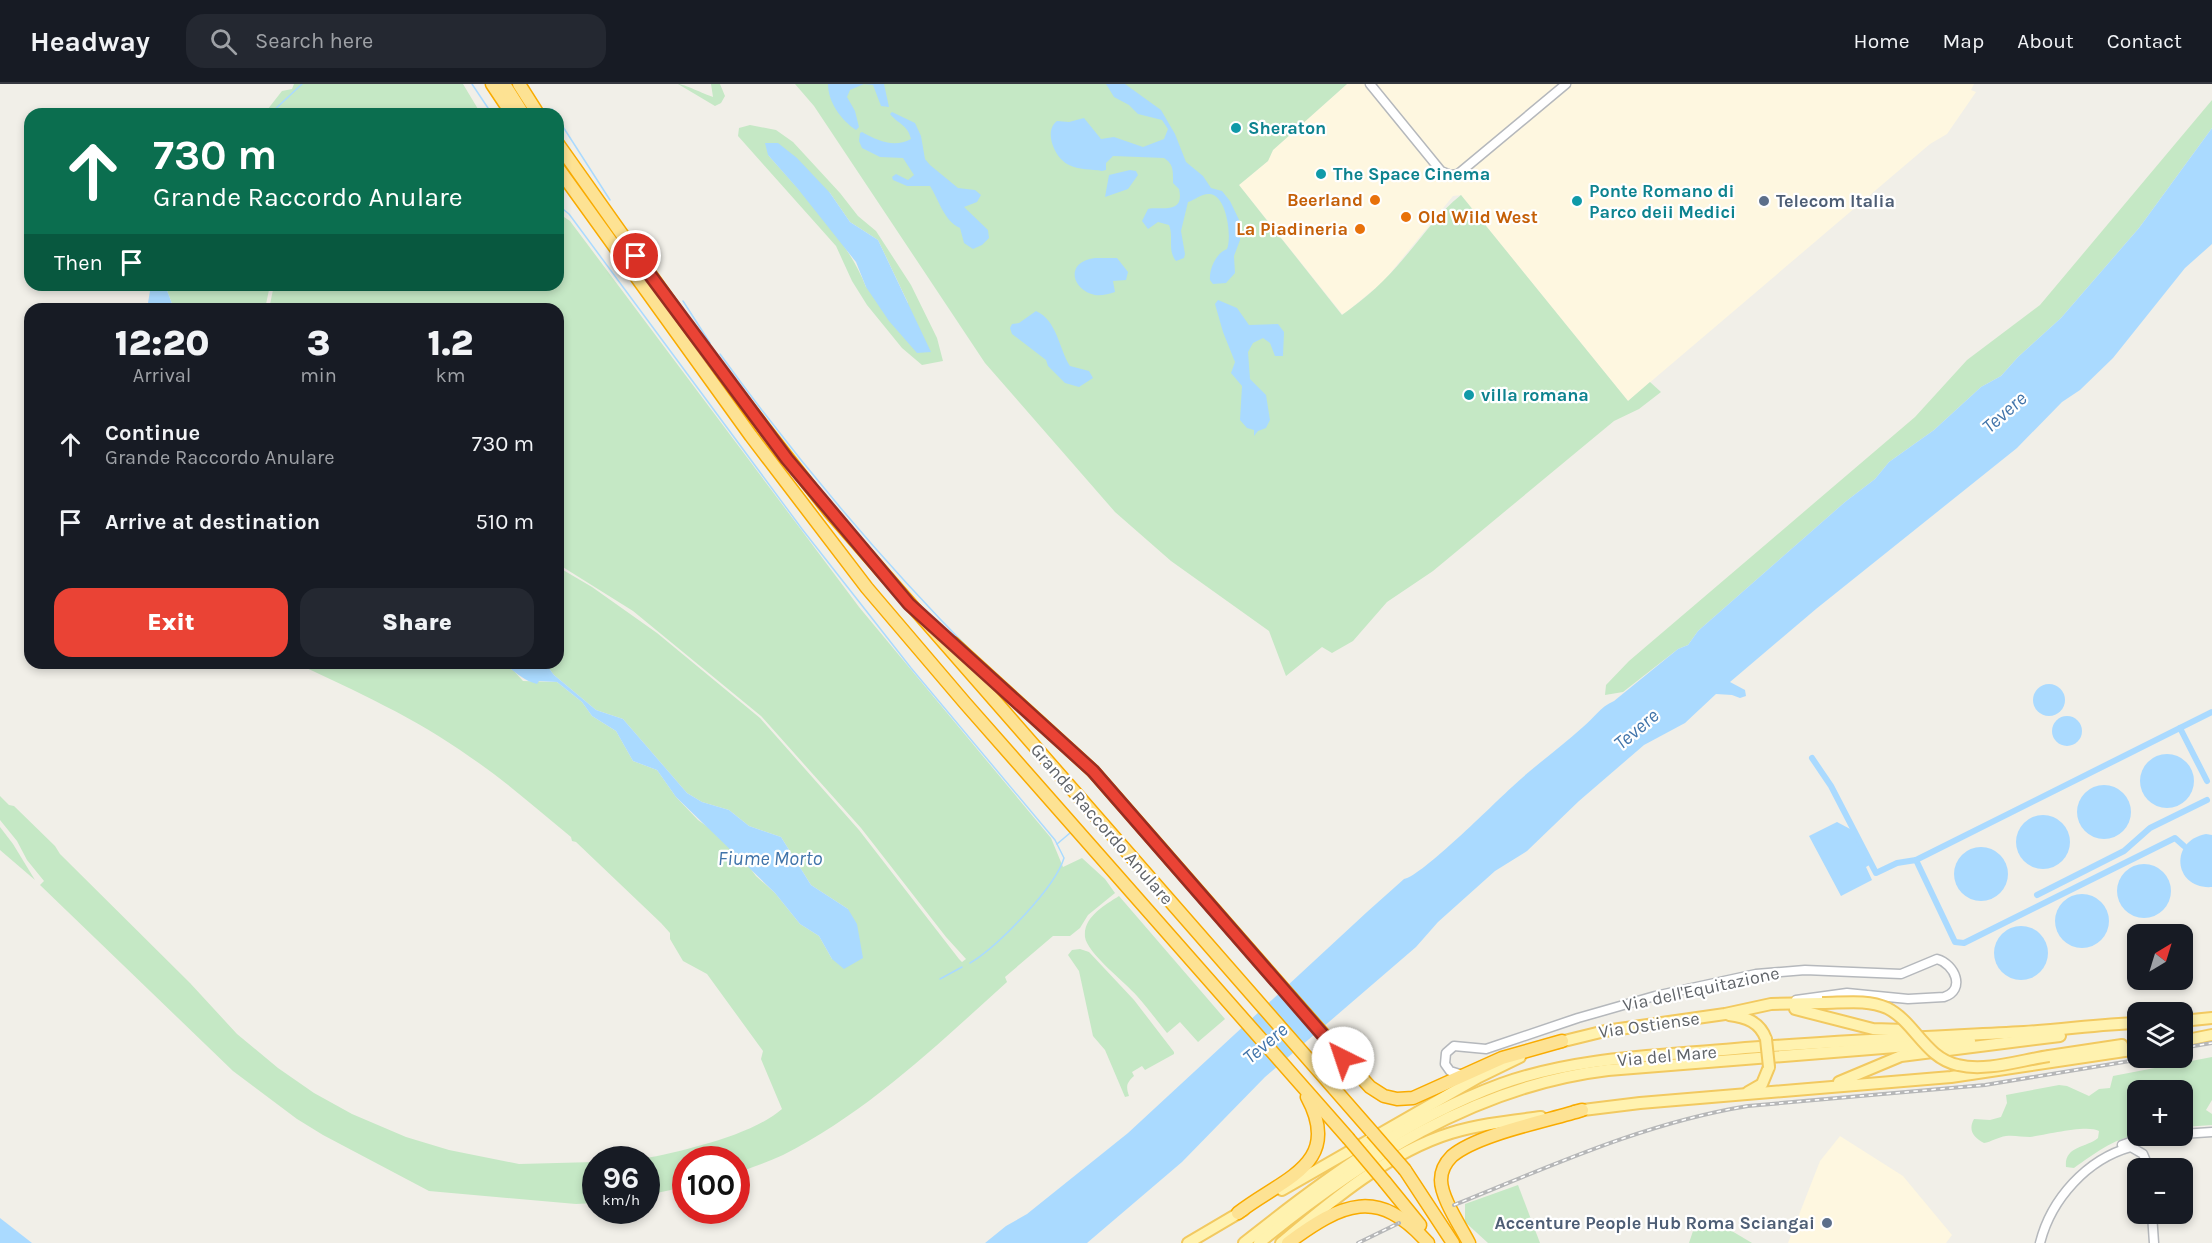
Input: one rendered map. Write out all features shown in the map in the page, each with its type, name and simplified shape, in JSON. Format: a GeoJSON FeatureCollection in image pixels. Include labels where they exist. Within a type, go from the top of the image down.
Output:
{"type":"FeatureCollection","features":[{"type":"Feature","properties":{"kind":"highway"},"geometry":{"type":"LineString","coordinates":[[492,84],[508,108]]}},
{"type":"Feature","properties":{"kind":"highway"},"geometry":{"type":"LineString","coordinates":[[504,84],[519,108]]}},
{"type":"Feature","properties":{"kind":"highway"},"geometry":{"type":"LineString","coordinates":[[519,84],[535,108]]}},
{"type":"Feature","properties":{"kind":"highway"},"geometry":{"type":"LineString","coordinates":[[527,84],[537,108]]}},
{"type":"Feature","properties":{"kind":"highway","name":"Grande Raccordo Anulare"},"geometry":{"type":"LineString","coordinates":[[564,153],[646,270],[759,423],[823,503],[1348,1103],[1405,1170],[1426,1198],[1453,1243]]}},
{"type":"Feature","properties":{"kind":"highway","name":"Grande Raccordo Anulare"},"geometry":{"type":"LineString","coordinates":[[564,177],[825,534],[915,645],[1332,1119],[1385,1182],[1430,1243]]}},
{"type":"Feature","properties":{"kind":"highway","name":"Grande Raccordo Anulare"},"geometry":{"type":"LineString","coordinates":[[564,183],[586,209]]}},
{"type":"Feature","properties":{"kind":"highway"},"geometry":{"type":"LineString","coordinates":[[909,604],[1074,752],[1366,1083],[1384,1096],[1407,1099],[1426,1093],[1511,1054],[1562,1041]]}},
{"type":"Feature","properties":{"kind":"highway"},"geometry":{"type":"LineString","coordinates":[[1238,1213],[1304,1166],[1317,1147],[1319,1130],[1309,1100],[1290,1072]]}},
{"type":"Feature","properties":{"kind":"highway"},"geometry":{"type":"LineString","coordinates":[[1469,1243],[1442,1190],[1441,1175],[1447,1162],[1463,1149],[1491,1138],[1582,1110]]}},
{"type":"Feature","properties":{"kind":"highway"},"geometry":{"type":"LineString","coordinates":[[1288,1243],[1334,1214],[1353,1207],[1367,1206],[1399,1215],[1430,1243]]}},
{"type":"Feature","properties":{"kind":"main road","name":"Via Ostiense"},"geometry":{"type":"LineString","coordinates":[[1188,1243],[1479,1077],[1562,1041],[1605,1031],[1725,1014],[1771,1004],[1820,1000],[1864,1003],[1886,1008],[1904,1020],[1938,1056],[1960,1066],[1984,1066],[2127,1044]]}},
{"type":"Feature","properties":{"kind":"main road"},"geometry":{"type":"LineString","coordinates":[[1747,1009],[1796,1009],[1860,1026],[1887,1030],[2065,1029]]}},
{"type":"Feature","properties":{"kind":"main road"},"geometry":{"type":"LineString","coordinates":[[1725,1014],[1752,1022],[1762,1031],[1766,1039],[1769,1067],[1762,1084],[1739,1095]]}},
{"type":"Feature","properties":{"kind":"main road"},"geometry":{"type":"LineString","coordinates":[[2193,1020],[2212,1018]]}},
{"type":"Feature","properties":{"kind":"main road","name":"Via del Mare"},"geometry":{"type":"LineString","coordinates":[[1244,1243],[1327,1178],[1370,1150],[1463,1100],[1538,1073],[1590,1063],[1790,1044],[2127,1026]]}},
{"type":"Feature","properties":{"kind":"main road","name":"Via del Mare"},"geometry":{"type":"LineString","coordinates":[[1259,1243],[1337,1182],[1434,1125],[1485,1100],[1548,1080],[1608,1070],[1790,1053],[2077,1034],[2127,1027]]}},
{"type":"Feature","properties":{"kind":"main road"},"geometry":{"type":"LineString","coordinates":[[2193,1034],[2212,1033]]}},
{"type":"Feature","properties":{"kind":"main road"},"geometry":{"type":"LineString","coordinates":[[2193,1038],[2212,1033]]}},
{"type":"Feature","properties":{"kind":"main road"},"geometry":{"type":"LineString","coordinates":[[1818,1087],[1847,1080],[1898,1057],[2077,1034]]}},
{"type":"Feature","properties":{"kind":"main road"},"geometry":{"type":"LineString","coordinates":[[1281,1243],[1355,1184],[1438,1137],[1476,1127],[1640,1103],[1951,1077],[2127,1051]]}},
{"type":"Feature","properties":{"kind":"street"},"geometry":{"type":"LineString","coordinates":[[1370,84],[1441,171],[1451,175],[1458,174],[1566,84]]}},
{"type":"Feature","properties":{"kind":"street","name":"Via dell'Equitazione"},"geometry":{"type":"LineString","coordinates":[[1463,1076],[1450,1071],[1445,1064],[1446,1053],[1454,1046],[1486,1049],[1578,1018],[1678,990],[1747,976],[1795,970],[1901,974],[1937,959],[1946,962],[1953,970],[1956,984],[1950,996],[1930,999],[1863,993],[1820,1000]]}},
{"type":"Feature","properties":{"kind":"street"},"geometry":{"type":"LineString","coordinates":[[2193,1133],[2212,1132]]}},
{"type":"Feature","properties":{"kind":"street"},"geometry":{"type":"LineString","coordinates":[[2040,1243],[2050,1217],[2066,1192],[2085,1172],[2127,1143]]}},
{"type":"Feature","properties":{"kind":"street"},"geometry":{"type":"LineString","coordinates":[[2108,1156],[2134,1147],[2145,1158]]}},
{"type":"Feature","properties":{"kind":"street"},"geometry":{"type":"LineString","coordinates":[[2153,1224],[2154,1243]]}},
{"type":"Feature","properties":{"kind":"shaded area"},"geometry":{"type":"Polygon","coordinates":[[[1347,84],[1974,84],[1971,90],[1976,92],[1947,134],[1930,144],[1628,401],[1461,195],[1453,196],[1383,282],[1342,314],[1239,185],[1268,161],[1273,150],[1347,84]]]}},
{"type":"Feature","properties":{"kind":"shaded area"},"geometry":{"type":"Polygon","coordinates":[[[1840,1136],[1903,1176],[1952,1235],[1946,1243],[1788,1243],[1820,1161],[1840,1136]]]}},
{"type":"Feature","properties":{"kind":"green space"},"geometry":{"type":"Polygon","coordinates":[[[294,84],[463,84],[477,108],[269,108],[282,91],[292,89],[294,84]]]}},
{"type":"Feature","properties":{"kind":"green space"},"geometry":{"type":"Polygon","coordinates":[[[678,84],[713,97],[711,84],[720,84],[725,96],[721,103],[715,106],[678,84]]]}},
{"type":"Feature","properties":{"kind":"green space"},"geometry":{"type":"Polygon","coordinates":[[[795,84],[1347,84],[1273,150],[1268,161],[1239,185],[1342,315],[1383,281],[1438,217],[1461,195],[1628,401],[1650,382],[1661,392],[1639,409],[1614,421],[1433,571],[1387,602],[1353,641],[1332,653],[1322,647],[1286,676],[1269,631],[1171,561],[1115,512],[985,363],[814,106],[795,84]]]}},
{"type":"Feature","properties":{"kind":"green space"},"geometry":{"type":"Polygon","coordinates":[[[2212,100],[2212,128],[2139,228],[2061,318],[2018,357],[2001,376],[1981,387],[1934,430],[1889,462],[1875,479],[1845,502],[1698,631],[1688,645],[1678,649],[1623,692],[1605,695],[1606,685],[1629,661],[1915,417],[1967,360],[2040,305],[2212,100]]]}},
{"type":"Feature","properties":{"kind":"green space"},"geometry":{"type":"Polygon","coordinates":[[[750,125],[776,130],[793,142],[858,216],[876,231],[911,285],[937,338],[943,361],[922,365],[902,348],[867,305],[852,281],[836,246],[738,136],[739,128],[750,125]],[[768,155],[836,234],[858,269],[866,287],[908,303],[878,240],[850,222],[830,193],[768,155]]]}},
{"type":"Feature","properties":{"kind":"green space"},"geometry":{"type":"Polygon","coordinates":[[[564,217],[570,221],[859,607],[1051,838],[1063,867],[1082,858],[1105,879],[1115,893],[1088,915],[1080,928],[1070,936],[1053,936],[1005,977],[1007,982],[928,1053],[873,1098],[814,1138],[783,1155],[750,1168],[750,1146],[699,1146],[753,1127],[782,1109],[761,1059],[763,1051],[707,974],[683,961],[670,939],[670,933],[661,923],[576,842],[572,841],[571,837],[483,766],[428,730],[385,706],[308,669],[511,669],[523,681],[557,682],[582,702],[592,716],[616,731],[633,761],[657,770],[676,797],[698,820],[712,830],[747,864],[800,924],[819,936],[832,959],[848,909],[811,885],[781,837],[749,826],[729,810],[702,802],[687,793],[623,719],[596,710],[550,669],[564,669],[564,571],[592,587],[657,633],[760,718],[859,830],[959,959],[962,962],[966,959],[946,937],[861,828],[761,716],[633,611],[564,568],[564,303],[270,303],[273,291],[564,291],[564,217]]]}},
{"type":"Feature","properties":{"kind":"green space"},"geometry":{"type":"Polygon","coordinates":[[[167,291],[269,291],[266,303],[172,303],[167,291]]]}},
{"type":"Feature","properties":{"kind":"green space"},"geometry":{"type":"Polygon","coordinates":[[[0,796],[9,805],[14,806],[55,846],[60,854],[190,983],[237,1034],[278,1068],[314,1093],[352,1114],[406,1137],[449,1150],[519,1164],[582,1162],[582,1204],[429,1191],[297,1119],[233,1071],[40,885],[44,881],[0,820],[0,796]]]}},
{"type":"Feature","properties":{"kind":"green space"},"geometry":{"type":"Polygon","coordinates":[[[0,827],[13,844],[35,880],[0,850],[0,827]]]}},
{"type":"Feature","properties":{"kind":"green space"},"geometry":{"type":"Polygon","coordinates":[[[1119,896],[1225,1019],[1198,1042],[1180,1022],[1167,1033],[1137,996],[1087,944],[1085,930],[1091,918],[1119,896]]]}},
{"type":"Feature","properties":{"kind":"green space"},"geometry":{"type":"Polygon","coordinates":[[[1080,949],[1089,952],[1134,1000],[1174,1052],[1145,1070],[1142,1066],[1132,1072],[1134,1076],[1127,1085],[1129,1096],[1125,1097],[1105,1050],[1093,1036],[1079,971],[1068,955],[1072,950],[1080,949]]]}},
{"type":"Feature","properties":{"kind":"green space"},"geometry":{"type":"Polygon","coordinates":[[[2212,1057],[2212,1100],[2206,1110],[2212,1114],[2212,1125],[2193,1126],[2193,1080],[2127,1080],[2127,1137],[2096,1152],[2074,1168],[2066,1167],[2068,1155],[2098,1138],[2099,1131],[2085,1129],[2030,1137],[2006,1136],[1984,1143],[1974,1136],[1972,1130],[1974,1119],[1990,1120],[2001,1117],[2007,1103],[2006,1095],[2059,1085],[2067,1086],[2089,1096],[2099,1089],[2110,1088],[2113,1076],[2155,1068],[2193,1068],[2193,1061],[2212,1057]]]}},
{"type":"Feature","properties":{"kind":"green space"},"geometry":{"type":"Polygon","coordinates":[[[672,1152],[672,1190],[660,1192],[660,1155],[672,1152]]]}},
{"type":"Feature","properties":{"kind":"green space"},"geometry":{"type":"Polygon","coordinates":[[[1518,1185],[1540,1243],[1488,1243],[1465,1222],[1465,1204],[1518,1185]]]}},
{"type":"Feature","properties":{"kind":"green space"},"geometry":{"type":"Polygon","coordinates":[[[1703,1221],[1715,1221],[1752,1243],[1689,1243],[1694,1228],[1703,1221]]]}},
{"type":"Feature","properties":{"kind":"water"},"geometry":{"type":"Polygon","coordinates":[[[828,84],[864,84],[850,90],[847,97],[855,111],[859,127],[856,130],[836,110],[830,97],[828,84]]]}},
{"type":"Feature","properties":{"kind":"water"},"geometry":{"type":"Polygon","coordinates":[[[864,84],[884,84],[889,107],[881,106],[873,85],[864,84]]]}},
{"type":"Feature","properties":{"kind":"water"},"geometry":{"type":"Polygon","coordinates":[[[1106,84],[1125,84],[1161,110],[1175,134],[1186,162],[1203,176],[1211,188],[1222,191],[1230,201],[1241,224],[1240,240],[1234,256],[1235,273],[1226,283],[1213,284],[1210,280],[1214,262],[1227,249],[1229,236],[1227,218],[1216,196],[1204,195],[1188,202],[1181,231],[1185,254],[1184,258],[1176,261],[1172,252],[1169,225],[1158,222],[1148,229],[1142,221],[1148,209],[1171,208],[1179,203],[1179,189],[1173,183],[1172,169],[1167,160],[1113,156],[1106,163],[1106,170],[1102,171],[1073,167],[1064,162],[1055,151],[1051,131],[1057,121],[1069,122],[1084,118],[1101,139],[1114,137],[1143,147],[1164,139],[1168,129],[1162,120],[1138,114],[1129,105],[1114,97],[1106,84]]]}},
{"type":"Feature","properties":{"kind":"water"},"geometry":{"type":"Polygon","coordinates":[[[892,112],[915,123],[921,136],[925,159],[930,165],[958,188],[975,190],[981,195],[977,202],[964,207],[988,230],[989,238],[982,245],[973,249],[964,243],[960,228],[954,225],[946,215],[930,186],[907,186],[893,180],[892,177],[896,174],[908,180],[914,175],[903,158],[880,157],[862,148],[859,141],[862,132],[892,143],[911,139],[905,128],[890,114],[892,112]]]}},
{"type":"Feature","properties":{"kind":"water","name":"Tevere"},"geometry":{"type":"Polygon","coordinates":[[[2212,128],[2212,244],[2185,268],[2113,358],[2080,390],[2062,402],[2017,448],[1816,609],[1730,682],[1745,690],[1746,696],[1740,698],[1716,694],[1685,723],[1644,745],[1579,801],[1527,851],[1495,871],[1438,922],[1416,947],[1265,1077],[1182,1162],[1087,1243],[985,1243],[1006,1226],[1027,1214],[1128,1133],[1404,879],[1426,866],[1520,779],[1587,724],[1601,709],[1678,649],[1688,645],[1698,631],[1845,502],[1875,479],[1889,462],[1934,430],[1981,387],[2001,376],[2018,357],[2061,318],[2139,228],[2212,128]]]}},
{"type":"Feature","properties":{"kind":"water"},"geometry":{"type":"Polygon","coordinates":[[[765,143],[778,143],[797,158],[830,193],[850,222],[878,240],[931,352],[917,353],[889,321],[866,287],[856,262],[768,155],[765,143]]]}},
{"type":"Feature","properties":{"kind":"water"},"geometry":{"type":"Polygon","coordinates":[[[1130,170],[1136,171],[1138,175],[1128,189],[1105,197],[1109,175],[1130,170]]]}},
{"type":"Feature","properties":{"kind":"water"},"geometry":{"type":"Polygon","coordinates":[[[1095,258],[1117,258],[1128,272],[1126,280],[1113,281],[1115,292],[1095,295],[1081,288],[1077,282],[1075,270],[1085,261],[1095,258]]]}},
{"type":"Feature","properties":{"kind":"water"},"geometry":{"type":"Polygon","coordinates":[[[150,291],[167,291],[172,303],[148,303],[150,291]]]}},
{"type":"Feature","properties":{"kind":"water"},"geometry":{"type":"Polygon","coordinates":[[[1218,300],[1237,308],[1249,325],[1278,324],[1284,332],[1283,356],[1275,356],[1270,343],[1263,338],[1253,343],[1248,352],[1250,379],[1266,395],[1270,420],[1266,428],[1258,431],[1254,436],[1254,430],[1247,428],[1240,420],[1242,386],[1231,373],[1235,362],[1215,304],[1218,300]]]}},
{"type":"Feature","properties":{"kind":"water"},"geometry":{"type":"Polygon","coordinates":[[[1036,311],[1049,321],[1070,366],[1089,371],[1093,378],[1079,387],[1065,383],[1048,366],[1046,360],[1012,334],[1010,328],[1012,324],[1019,323],[1036,311]]]}},
{"type":"Feature","properties":{"kind":"water","name":"Fiume Morto"},"geometry":{"type":"Polygon","coordinates":[[[510,669],[550,669],[596,710],[623,719],[687,793],[702,802],[729,810],[749,826],[781,837],[811,885],[848,909],[857,924],[863,958],[844,969],[832,959],[819,936],[800,924],[775,893],[676,797],[657,770],[633,761],[616,731],[592,716],[582,702],[557,682],[539,681],[537,684],[510,669]]]}},
{"type":"Feature","properties":{"kind":"water"},"geometry":{"type":"Polygon","coordinates":[[[2049,684],[2060,689],[2065,700],[2060,711],[2049,716],[2038,711],[2033,700],[2038,689],[2049,684]]]}},
{"type":"Feature","properties":{"kind":"water"},"geometry":{"type":"Polygon","coordinates":[[[2067,716],[2078,720],[2082,731],[2078,742],[2067,746],[2056,742],[2052,731],[2056,720],[2067,716]]]}},
{"type":"Feature","properties":{"kind":"water"},"geometry":{"type":"Polygon","coordinates":[[[2167,754],[2177,756],[2186,762],[2192,771],[2194,781],[2192,791],[2186,800],[2177,806],[2167,808],[2157,806],[2148,800],[2142,791],[2140,781],[2142,771],[2148,762],[2157,756],[2167,754]]]}},
{"type":"Feature","properties":{"kind":"water"},"geometry":{"type":"Polygon","coordinates":[[[2104,785],[2114,787],[2123,793],[2129,802],[2131,812],[2129,822],[2123,831],[2114,837],[2104,839],[2094,837],[2085,831],[2079,822],[2077,812],[2079,802],[2085,793],[2094,787],[2104,785]]]}},
{"type":"Feature","properties":{"kind":"water"},"geometry":{"type":"Polygon","coordinates":[[[2043,815],[2053,817],[2062,823],[2068,832],[2070,842],[2068,852],[2062,861],[2053,867],[2043,869],[2033,867],[2024,861],[2018,852],[2016,842],[2018,832],[2024,823],[2033,817],[2043,815]]]}},
{"type":"Feature","properties":{"kind":"water"},"geometry":{"type":"Polygon","coordinates":[[[1837,822],[1854,831],[1871,864],[1866,867],[1872,880],[1841,896],[1809,836],[1837,822]]]}},
{"type":"Feature","properties":{"kind":"water"},"geometry":{"type":"Polygon","coordinates":[[[2206,834],[2212,835],[2212,887],[2199,886],[2190,881],[2183,873],[2180,864],[2181,855],[2186,846],[2194,838],[2206,834]]]}},
{"type":"Feature","properties":{"kind":"water"},"geometry":{"type":"Polygon","coordinates":[[[1981,847],[1991,849],[2000,855],[2006,864],[2008,874],[2006,884],[2000,893],[1991,899],[1981,901],[1971,899],[1962,893],[1956,884],[1954,874],[1956,864],[1962,855],[1971,849],[1981,847]]]}},
{"type":"Feature","properties":{"kind":"water"},"geometry":{"type":"Polygon","coordinates":[[[2144,864],[2154,866],[2163,872],[2169,881],[2171,891],[2169,901],[2163,910],[2154,916],[2144,918],[2134,916],[2125,910],[2119,901],[2117,891],[2119,881],[2125,872],[2134,866],[2144,864]]]}},
{"type":"Feature","properties":{"kind":"water"},"geometry":{"type":"Polygon","coordinates":[[[2082,894],[2092,896],[2101,902],[2107,911],[2109,921],[2107,931],[2101,940],[2092,946],[2082,948],[2072,946],[2063,940],[2057,931],[2055,921],[2057,911],[2063,902],[2072,896],[2082,894]]]}},
{"type":"Feature","properties":{"kind":"water"},"geometry":{"type":"Polygon","coordinates":[[[2021,926],[2031,928],[2040,934],[2046,943],[2048,953],[2046,963],[2040,972],[2031,978],[2021,980],[2011,978],[2002,972],[1996,963],[1994,953],[1996,943],[2002,934],[2011,928],[2021,926]]]}},
{"type":"Feature","properties":{"kind":"water"},"geometry":{"type":"Polygon","coordinates":[[[0,1218],[32,1243],[0,1243],[0,1218]]]}},
{"type":"Feature","properties":{"kind":"waterway"},"geometry":{"type":"LineString","coordinates":[[276,108],[302,84]]}},
{"type":"Feature","properties":{"kind":"waterway"},"geometry":{"type":"LineString","coordinates":[[472,84],[488,108]]}},
{"type":"Feature","properties":{"kind":"waterway"},"geometry":{"type":"LineString","coordinates":[[564,128],[610,200]]}},
{"type":"Feature","properties":{"kind":"waterway"},"geometry":{"type":"LineString","coordinates":[[564,210],[802,529],[911,668],[1055,840],[1064,858],[1049,885],[1009,931],[970,963]]}},
{"type":"Feature","properties":{"kind":"waterway"},"geometry":{"type":"LineString","coordinates":[[683,301],[710,343]]}},
{"type":"Feature","properties":{"kind":"waterway"},"geometry":{"type":"LineString","coordinates":[[720,354],[779,433],[841,509],[906,583],[974,654]]}},
{"type":"Feature","properties":{"kind":"waterway"},"geometry":{"type":"LineString","coordinates":[[1916,860],[2212,712]]}},
{"type":"Feature","properties":{"kind":"waterway"},"geometry":{"type":"LineString","coordinates":[[2180,728],[2207,781]]}},
{"type":"Feature","properties":{"kind":"waterway"},"geometry":{"type":"LineString","coordinates":[[1812,758],[1831,786],[1876,873],[1897,863],[1916,860],[1955,942],[1964,943],[2175,838],[2184,846]]}},
{"type":"Feature","properties":{"kind":"waterway"},"geometry":{"type":"LineString","coordinates":[[2037,895],[2124,851],[2150,828],[2207,800]]}},
{"type":"Feature","properties":{"kind":"waterway"},"geometry":{"type":"LineString","coordinates":[[1057,844],[1070,833]]}},
{"type":"Feature","properties":{"kind":"waterway"},"geometry":{"type":"LineString","coordinates":[[940,979],[962,967]]}},
{"type":"Feature","properties":{"kind":"railway"},"geometry":{"type":"LineString","coordinates":[[2193,1046],[2212,1043]]}},
{"type":"Feature","properties":{"kind":"railway"},"geometry":{"type":"LineString","coordinates":[[1454,1205],[1598,1147],[1672,1123],[1709,1114],[1748,1106],[1985,1085],[2127,1061]]}},
{"type":"Feature","properties":{"kind":"railway"},"geometry":{"type":"LineString","coordinates":[[1358,1243],[1399,1223]]}},
{"type":"Feature","properties":{"kind":"place","name":"Sheraton"},"geometry":{"type":"Point","coordinates":[1236,128]}},
{"type":"Feature","properties":{"kind":"place","name":"The Space Cinema"},"geometry":{"type":"Point","coordinates":[1321,174]}},
{"type":"Feature","properties":{"kind":"place","name":"Beerland"},"geometry":{"type":"Point","coordinates":[1375,200]}},
{"type":"Feature","properties":{"kind":"place","name":"Ponte Romano di Parco deii Medici"},"geometry":{"type":"Point","coordinates":[1577,201]}},
{"type":"Feature","properties":{"kind":"place","name":"Telecom Italia"},"geometry":{"type":"Point","coordinates":[1764,201]}},
{"type":"Feature","properties":{"kind":"place","name":"Old Wild West"},"geometry":{"type":"Point","coordinates":[1406,217]}},
{"type":"Feature","properties":{"kind":"place","name":"La Piadineria"},"geometry":{"type":"Point","coordinates":[1360,229]}},
{"type":"Feature","properties":{"kind":"place","name":"villa romana"},"geometry":{"type":"Point","coordinates":[1469,395]}},
{"type":"Feature","properties":{"kind":"place","name":"Accenture People Hub Roma Sciangai"},"geometry":{"type":"Point","coordinates":[1827,1223]}},
{"type":"Feature","properties":{"kind":"route"},"geometry":{"type":"LineString","coordinates":[[636,256],[787,459],[909,604],[1093,771],[1343,1058]]}}]}
